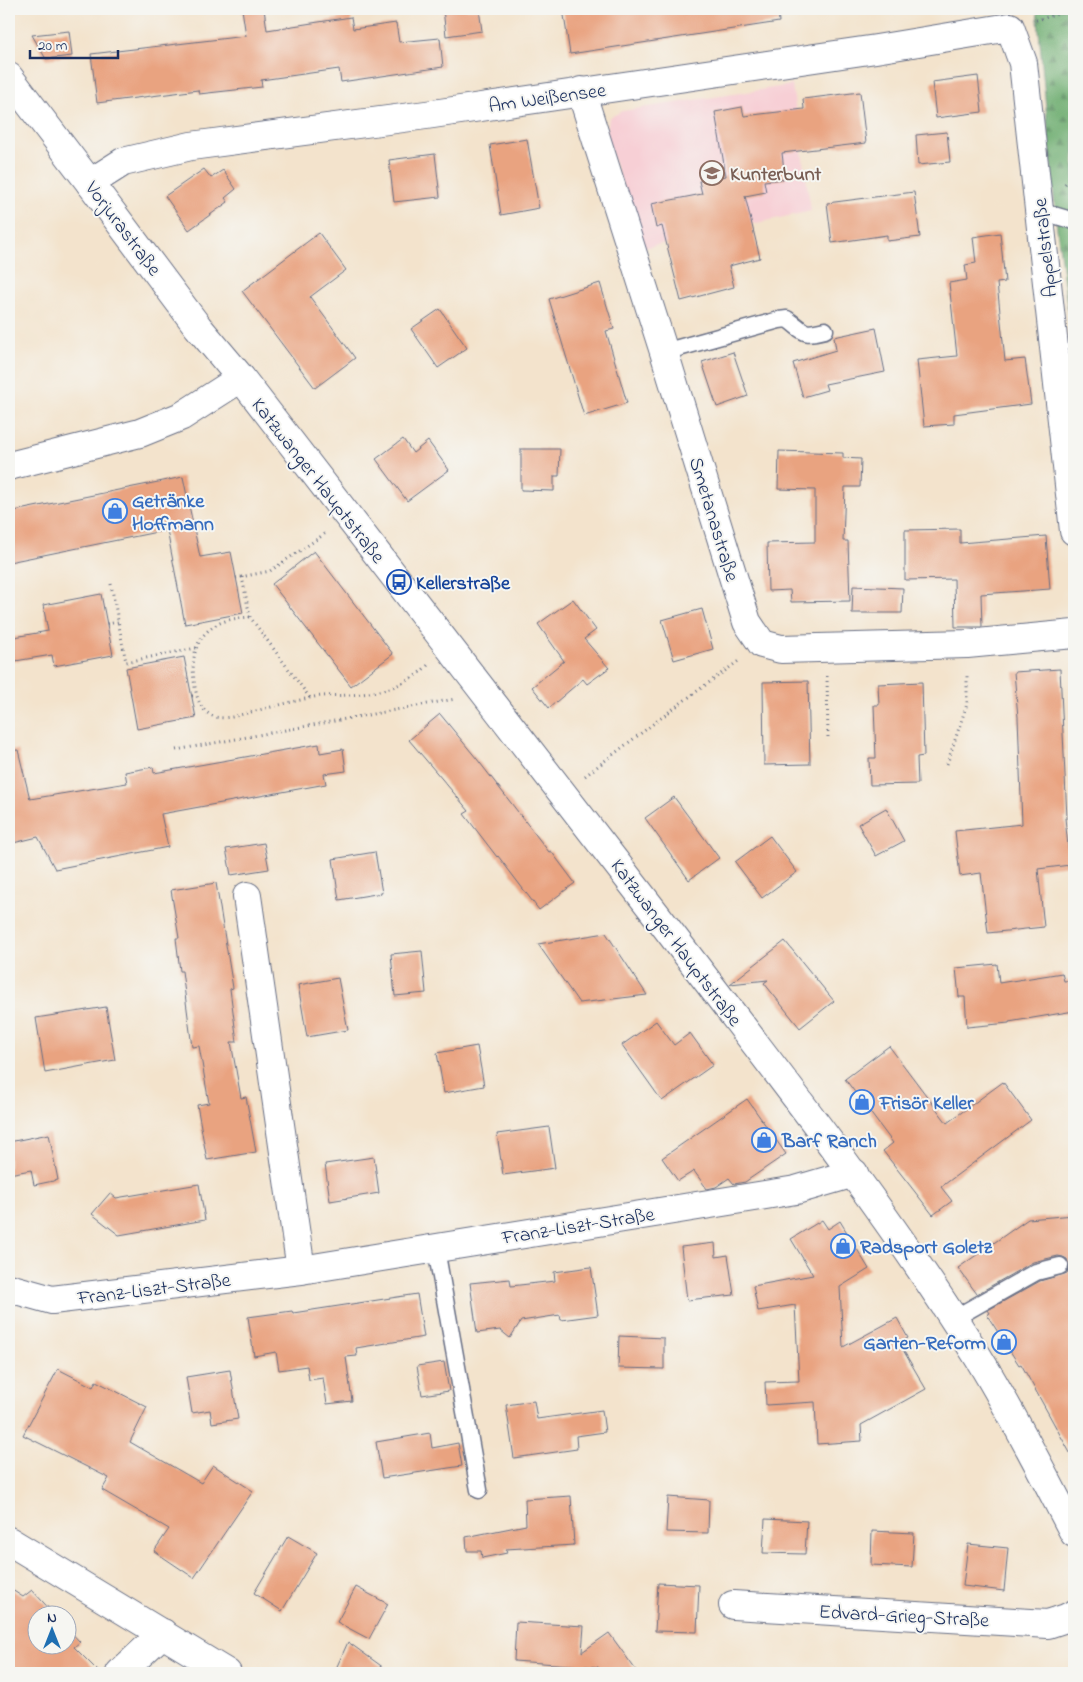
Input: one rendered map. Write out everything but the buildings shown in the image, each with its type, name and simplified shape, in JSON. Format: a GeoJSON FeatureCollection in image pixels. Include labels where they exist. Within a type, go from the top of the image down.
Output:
{"type":"FeatureCollection","features":[{"type":"Feature","properties":{"kind":"street","name":"Am Weißensee"},"geometry":{"type":"LineString","coordinates":[[90,183],[124,162],[191,146],[426,115],[876,49],[1011,18]]}},
{"type":"Feature","properties":{"kind":"street","name":"Appelstraße"},"geometry":{"type":"LineString","coordinates":[[1011,18],[1023,63],[1074,531]]}},
{"type":"Feature","properties":{"kind":"street","name":"Vorjurastraße"},"geometry":{"type":"LineString","coordinates":[[9,77],[198,326],[241,378]]}},
{"type":"Feature","properties":{"kind":"street","name":"Smetanastraße"},"geometry":{"type":"LineString","coordinates":[[581,92],[747,622],[762,644]]}},
{"type":"Feature","properties":{"kind":"street"},"geometry":{"type":"LineString","coordinates":[[9,466],[140,433],[182,416],[241,378]]}},
{"type":"Feature","properties":{"kind":"street","name":"Katzwanger Hauptstraße"},"geometry":{"type":"LineString","coordinates":[[241,378],[563,793],[854,1173],[953,1319],[1005,1403],[1074,1533]]}},
{"type":"Feature","properties":{"kind":"street"},"geometry":{"type":"LineString","coordinates":[[762,644],[781,649],[827,646],[967,644],[1074,634]]}},
{"type":"Feature","properties":{"kind":"street"},"geometry":{"type":"LineString","coordinates":[[247,896],[301,1270]]}},
{"type":"Feature","properties":{"kind":"street","name":"Franz-Liszt-Straße"},"geometry":{"type":"LineString","coordinates":[[9,1288],[52,1300],[301,1270],[796,1190],[854,1173]]}},
{"type":"Feature","properties":{"kind":"street"},"geometry":{"type":"LineString","coordinates":[[9,1541],[227,1673]]}},
{"type":"Feature","properties":{"kind":"street","name":"Edvard-Grieg-Straße"},"geometry":{"type":"LineString","coordinates":[[733,1605],[1048,1624],[1074,1614]]}},
{"type":"Feature","properties":{"kind":"street"},"geometry":{"type":"LineString","coordinates":[[120,1673],[163,1634]]}},
{"type":"Feature","properties":{"kind":"lane"},"geometry":{"type":"LineString","coordinates":[[1040,211],[1074,221]]}},
{"type":"Feature","properties":{"kind":"lane"},"geometry":{"type":"LineString","coordinates":[[664,352],[779,320],[787,319],[803,332],[810,334],[825,330]]}},
{"type":"Feature","properties":{"kind":"lane"},"geometry":{"type":"LineString","coordinates":[[436,1248],[479,1490]]}},
{"type":"Feature","properties":{"kind":"lane"},"geometry":{"type":"LineString","coordinates":[[953,1319],[1036,1272],[1060,1266]]}},
{"type":"Feature","properties":{"kind":"path"},"geometry":{"type":"LineString","coordinates":[[1011,18],[1074,10]]}},
{"type":"Feature","properties":{"kind":"path"},"geometry":{"type":"LineString","coordinates":[[236,578],[270,571],[349,518]]}},
{"type":"Feature","properties":{"kind":"path"},"geometry":{"type":"LineString","coordinates":[[242,577],[250,617],[310,698]]}},
{"type":"Feature","properties":{"kind":"path"},"geometry":{"type":"LineString","coordinates":[[111,584],[126,662],[196,648]]}},
{"type":"Feature","properties":{"kind":"path"},"geometry":{"type":"LineString","coordinates":[[250,617],[233,619],[216,625],[205,634],[196,648],[192,666],[197,696],[202,708],[210,715],[219,718],[310,698],[367,694],[386,689],[408,681],[420,673],[449,646]]}},
{"type":"Feature","properties":{"kind":"path"},"geometry":{"type":"LineString","coordinates":[[107,624],[118,622]]}},
{"type":"Feature","properties":{"kind":"path"},"geometry":{"type":"LineString","coordinates":[[563,793],[674,708],[762,644]]}},
{"type":"Feature","properties":{"kind":"path"},"geometry":{"type":"LineString","coordinates":[[947,764],[967,704],[967,644]]}},
{"type":"Feature","properties":{"kind":"path"},"geometry":{"type":"LineString","coordinates":[[827,646],[828,740]]}},
{"type":"Feature","properties":{"kind":"path"},"geometry":{"type":"LineString","coordinates":[[176,750],[485,694]]}},
{"type":"Feature","properties":{"kind":"path"},"geometry":{"type":"LineString","coordinates":[[192,696],[197,696]]}},
{"type":"Feature","properties":{"kind":"shaded area","name":"Kunterbunt"},"geometry":{"type":"Polygon","coordinates":[[[792,85],[811,211],[643,248],[606,136],[609,118],[622,111],[792,85]]]}},
{"type":"Feature","properties":{"kind":"green space"},"geometry":{"type":"Polygon","coordinates":[[[1037,9],[1074,9],[1074,360],[1057,229],[1037,9]]]}},
{"type":"Feature","properties":{"kind":"place","name":"Kunterbunt"},"geometry":{"type":"Point","coordinates":[712,173]}},
{"type":"Feature","properties":{"kind":"place","name":"Getränke Hoffmann"},"geometry":{"type":"Point","coordinates":[115,511]}},
{"type":"Feature","properties":{"kind":"place","name":"Kellerstraße"},"geometry":{"type":"Point","coordinates":[399,582]}},
{"type":"Feature","properties":{"kind":"place","name":"Frisör Keller"},"geometry":{"type":"Point","coordinates":[862,1102]}},
{"type":"Feature","properties":{"kind":"place","name":"Barf Ranch"},"geometry":{"type":"Point","coordinates":[764,1140]}},
{"type":"Feature","properties":{"kind":"place","name":"Radsport Goletz"},"geometry":{"type":"Point","coordinates":[843,1246]}},
{"type":"Feature","properties":{"kind":"place","name":"Garten-Reform"},"geometry":{"type":"Point","coordinates":[1004,1342]}}]}
